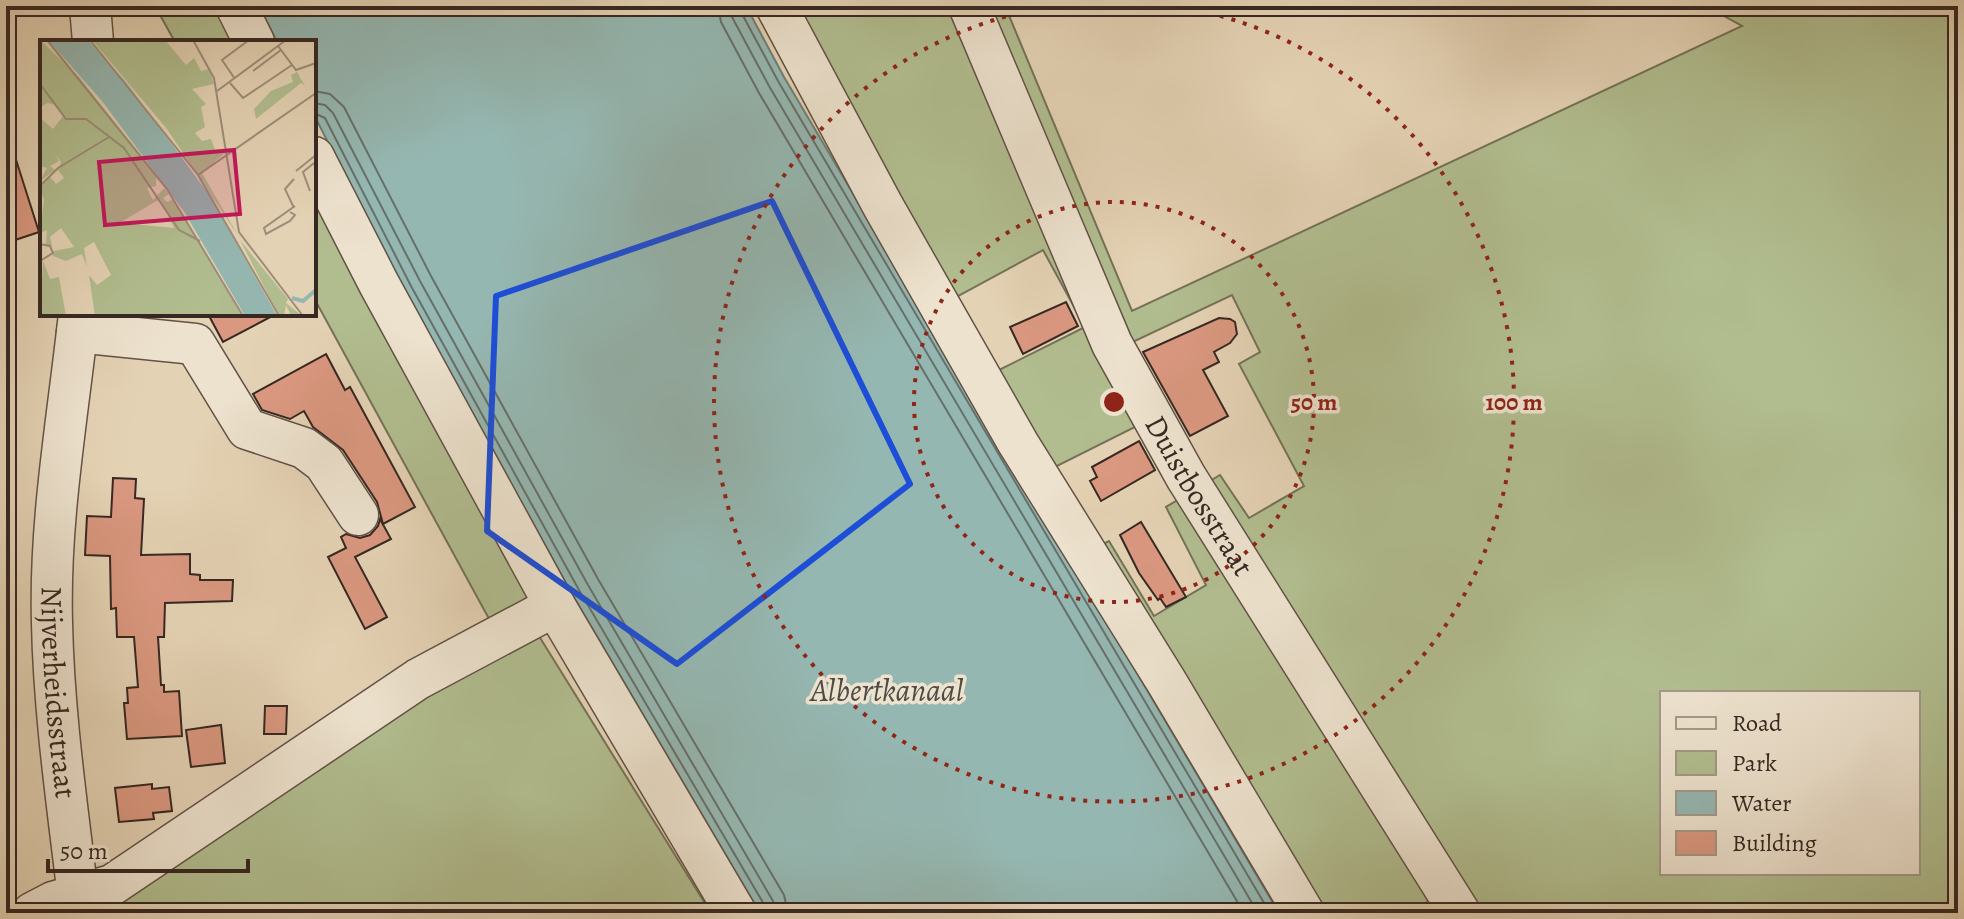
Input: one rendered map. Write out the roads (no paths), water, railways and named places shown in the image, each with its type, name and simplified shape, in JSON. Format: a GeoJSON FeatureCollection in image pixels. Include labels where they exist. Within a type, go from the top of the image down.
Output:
{"type":"FeatureCollection","features":[{"type":"Feature","properties":{"kind":"street"},"geometry":{"type":"LineString","coordinates":[[90,6],[93,40]]}},
{"type":"Feature","properties":{"kind":"street"},"geometry":{"type":"LineString","coordinates":[[236,6],[253,40]]}},
{"type":"Feature","properties":{"kind":"street"},"geometry":{"type":"LineString","coordinates":[[776,6],[883,206],[1018,443],[1166,681],[1304,913]]}},
{"type":"Feature","properties":{"kind":"street","name":"Duistbosstraat"},"geometry":{"type":"LineString","coordinates":[[969,6],[1112,344],[1186,477],[1460,913]]}},
{"type":"Feature","properties":{"kind":"street"},"geometry":{"type":"LineString","coordinates":[[316,161],[379,284],[555,606],[736,913]]}},
{"type":"Feature","properties":{"kind":"street"},"geometry":{"type":"LineString","coordinates":[[78,323],[195,344],[247,429],[304,448],[324,463],[358,515]]}},
{"type":"Feature","properties":{"kind":"street","name":"Nijverheidsstraat"},"geometry":{"type":"LineString","coordinates":[[78,323],[55,537],[52,622],[63,772],[79,904]]}},
{"type":"Feature","properties":{"kind":"street"},"geometry":{"type":"LineString","coordinates":[[32,913],[53,902],[79,904],[112,885],[418,679],[555,606]]}},
{"type":"Feature","properties":{"kind":"water","name":"Albertkanaal"},"geometry":{"type":"Polygon","coordinates":[[[259,6],[746,6],[784,77],[1279,913],[760,913],[572,594],[404,290],[316,119],[316,40],[276,40],[259,6]]]}}]}
